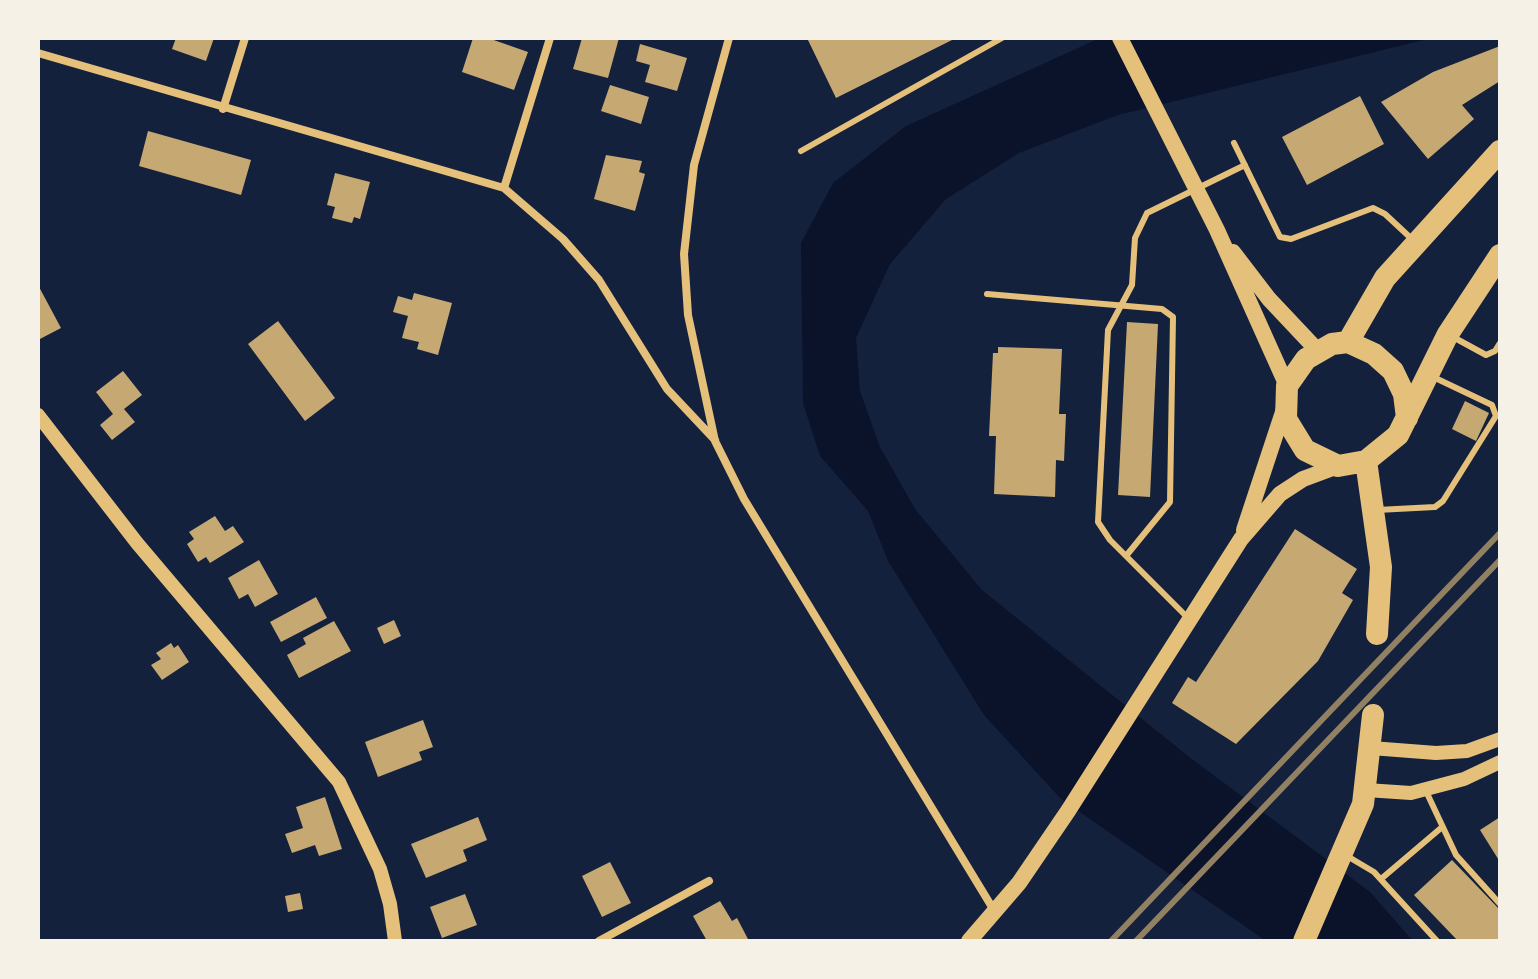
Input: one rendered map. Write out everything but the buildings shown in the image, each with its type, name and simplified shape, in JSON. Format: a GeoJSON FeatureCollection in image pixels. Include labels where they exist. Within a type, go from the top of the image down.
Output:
{"type":"FeatureCollection","features":[{"type":"Feature","properties":{"kind":"highway"},"geometry":{"type":"LineString","coordinates":[[1348,342],[1371,297],[1415,243],[1500,151]]}},
{"type":"Feature","properties":{"kind":"highway"},"geometry":{"type":"LineString","coordinates":[[1407,418],[1404,394],[1393,371],[1374,354],[1348,342],[1318,351],[1303,361],[1287,386],[1284,409],[1292,433],[1305,450],[1338,466],[1366,461],[1398,435],[1407,418],[1448,334],[1500,255]]}},
{"type":"Feature","properties":{"kind":"highway"},"geometry":{"type":"LineString","coordinates":[[1366,461],[1381,567],[1377,634]]}},
{"type":"Feature","properties":{"kind":"highway"},"geometry":{"type":"LineString","coordinates":[[1304,941],[1344,854],[1366,790],[1373,715]]}},
{"type":"Feature","properties":{"kind":"main road"},"geometry":{"type":"LineString","coordinates":[[1120,38],[1217,230],[1287,386]]}},
{"type":"Feature","properties":{"kind":"main road"},"geometry":{"type":"LineString","coordinates":[[1217,230],[1269,299],[1318,351]]}},
{"type":"Feature","properties":{"kind":"main road"},"geometry":{"type":"LineString","coordinates":[[1241,539],[1284,409]]}},
{"type":"Feature","properties":{"kind":"main road"},"geometry":{"type":"LineString","coordinates":[[969,941],[996,913],[1068,811],[1241,539],[1280,494],[1303,479],[1338,466]]}},
{"type":"Feature","properties":{"kind":"street"},"geometry":{"type":"LineString","coordinates":[[223,109],[245,38]]}},
{"type":"Feature","properties":{"kind":"street"},"geometry":{"type":"LineString","coordinates":[[504,188],[550,38]]}},
{"type":"Feature","properties":{"kind":"street"},"geometry":{"type":"LineString","coordinates":[[729,38],[694,165],[684,254],[688,315],[715,441],[744,499],[996,913]]}},
{"type":"Feature","properties":{"kind":"street"},"geometry":{"type":"LineString","coordinates":[[38,53],[223,109],[357,142],[504,188],[563,239],[599,280],[667,389],[715,441]]}},
{"type":"Feature","properties":{"kind":"street"},"geometry":{"type":"LineString","coordinates":[[38,415],[137,543],[332,771],[352,804],[380,869],[390,904],[395,941]]}},
{"type":"Feature","properties":{"kind":"street"},"geometry":{"type":"LineString","coordinates":[[1371,748],[1436,753],[1467,751],[1500,739]]}},
{"type":"Feature","properties":{"kind":"street"},"geometry":{"type":"LineString","coordinates":[[1366,790],[1411,793],[1464,779],[1500,762]]}},
{"type":"Feature","properties":{"kind":"street"},"geometry":{"type":"LineString","coordinates":[[599,941],[709,881]]}},
{"type":"Feature","properties":{"kind":"lane"},"geometry":{"type":"LineString","coordinates":[[801,151],[1002,38]]}},
{"type":"Feature","properties":{"kind":"lane"},"geometry":{"type":"LineString","coordinates":[[1234,143],[1280,237],[1286,240],[1373,208],[1385,214],[1415,243]]}},
{"type":"Feature","properties":{"kind":"lane"},"geometry":{"type":"LineString","coordinates":[[1190,619],[1103,532],[1097,514],[1108,330],[1132,285],[1139,224],[1156,207],[1245,165]]}},
{"type":"Feature","properties":{"kind":"lane"},"geometry":{"type":"LineString","coordinates":[[987,294],[1162,309],[1174,321],[1170,502],[1126,556]]}},
{"type":"Feature","properties":{"kind":"lane"},"geometry":{"type":"LineString","coordinates":[[1448,334],[1486,355],[1495,351],[1500,343]]}},
{"type":"Feature","properties":{"kind":"lane"},"geometry":{"type":"LineString","coordinates":[[1374,511],[1435,507],[1443,501],[1496,416],[1492,405],[1428,374]]}},
{"type":"Feature","properties":{"kind":"lane"},"geometry":{"type":"LineString","coordinates":[[1425,789],[1456,855],[1500,904]]}},
{"type":"Feature","properties":{"kind":"lane"},"geometry":{"type":"LineString","coordinates":[[1381,879],[1441,828]]}},
{"type":"Feature","properties":{"kind":"lane"},"geometry":{"type":"LineString","coordinates":[[1344,854],[1381,879],[1437,941]]}},
{"type":"Feature","properties":{"kind":"water"},"geometry":{"type":"Polygon","coordinates":[[[1100,38],[1432,38],[1118,115],[1019,153],[946,199],[890,264],[856,338],[860,391],[880,447],[915,509],[982,590],[1188,756],[1370,892],[1413,941],[1266,941],[1061,799],[984,715],[888,561],[868,511],[820,456],[803,403],[801,243],[833,183],[906,126],[1100,38]]]}},
{"type":"Feature","properties":{"kind":"railway"},"geometry":{"type":"LineString","coordinates":[[1111,941],[1500,533]]}},
{"type":"Feature","properties":{"kind":"railway"},"geometry":{"type":"LineString","coordinates":[[1136,941],[1500,560]]}}]}
